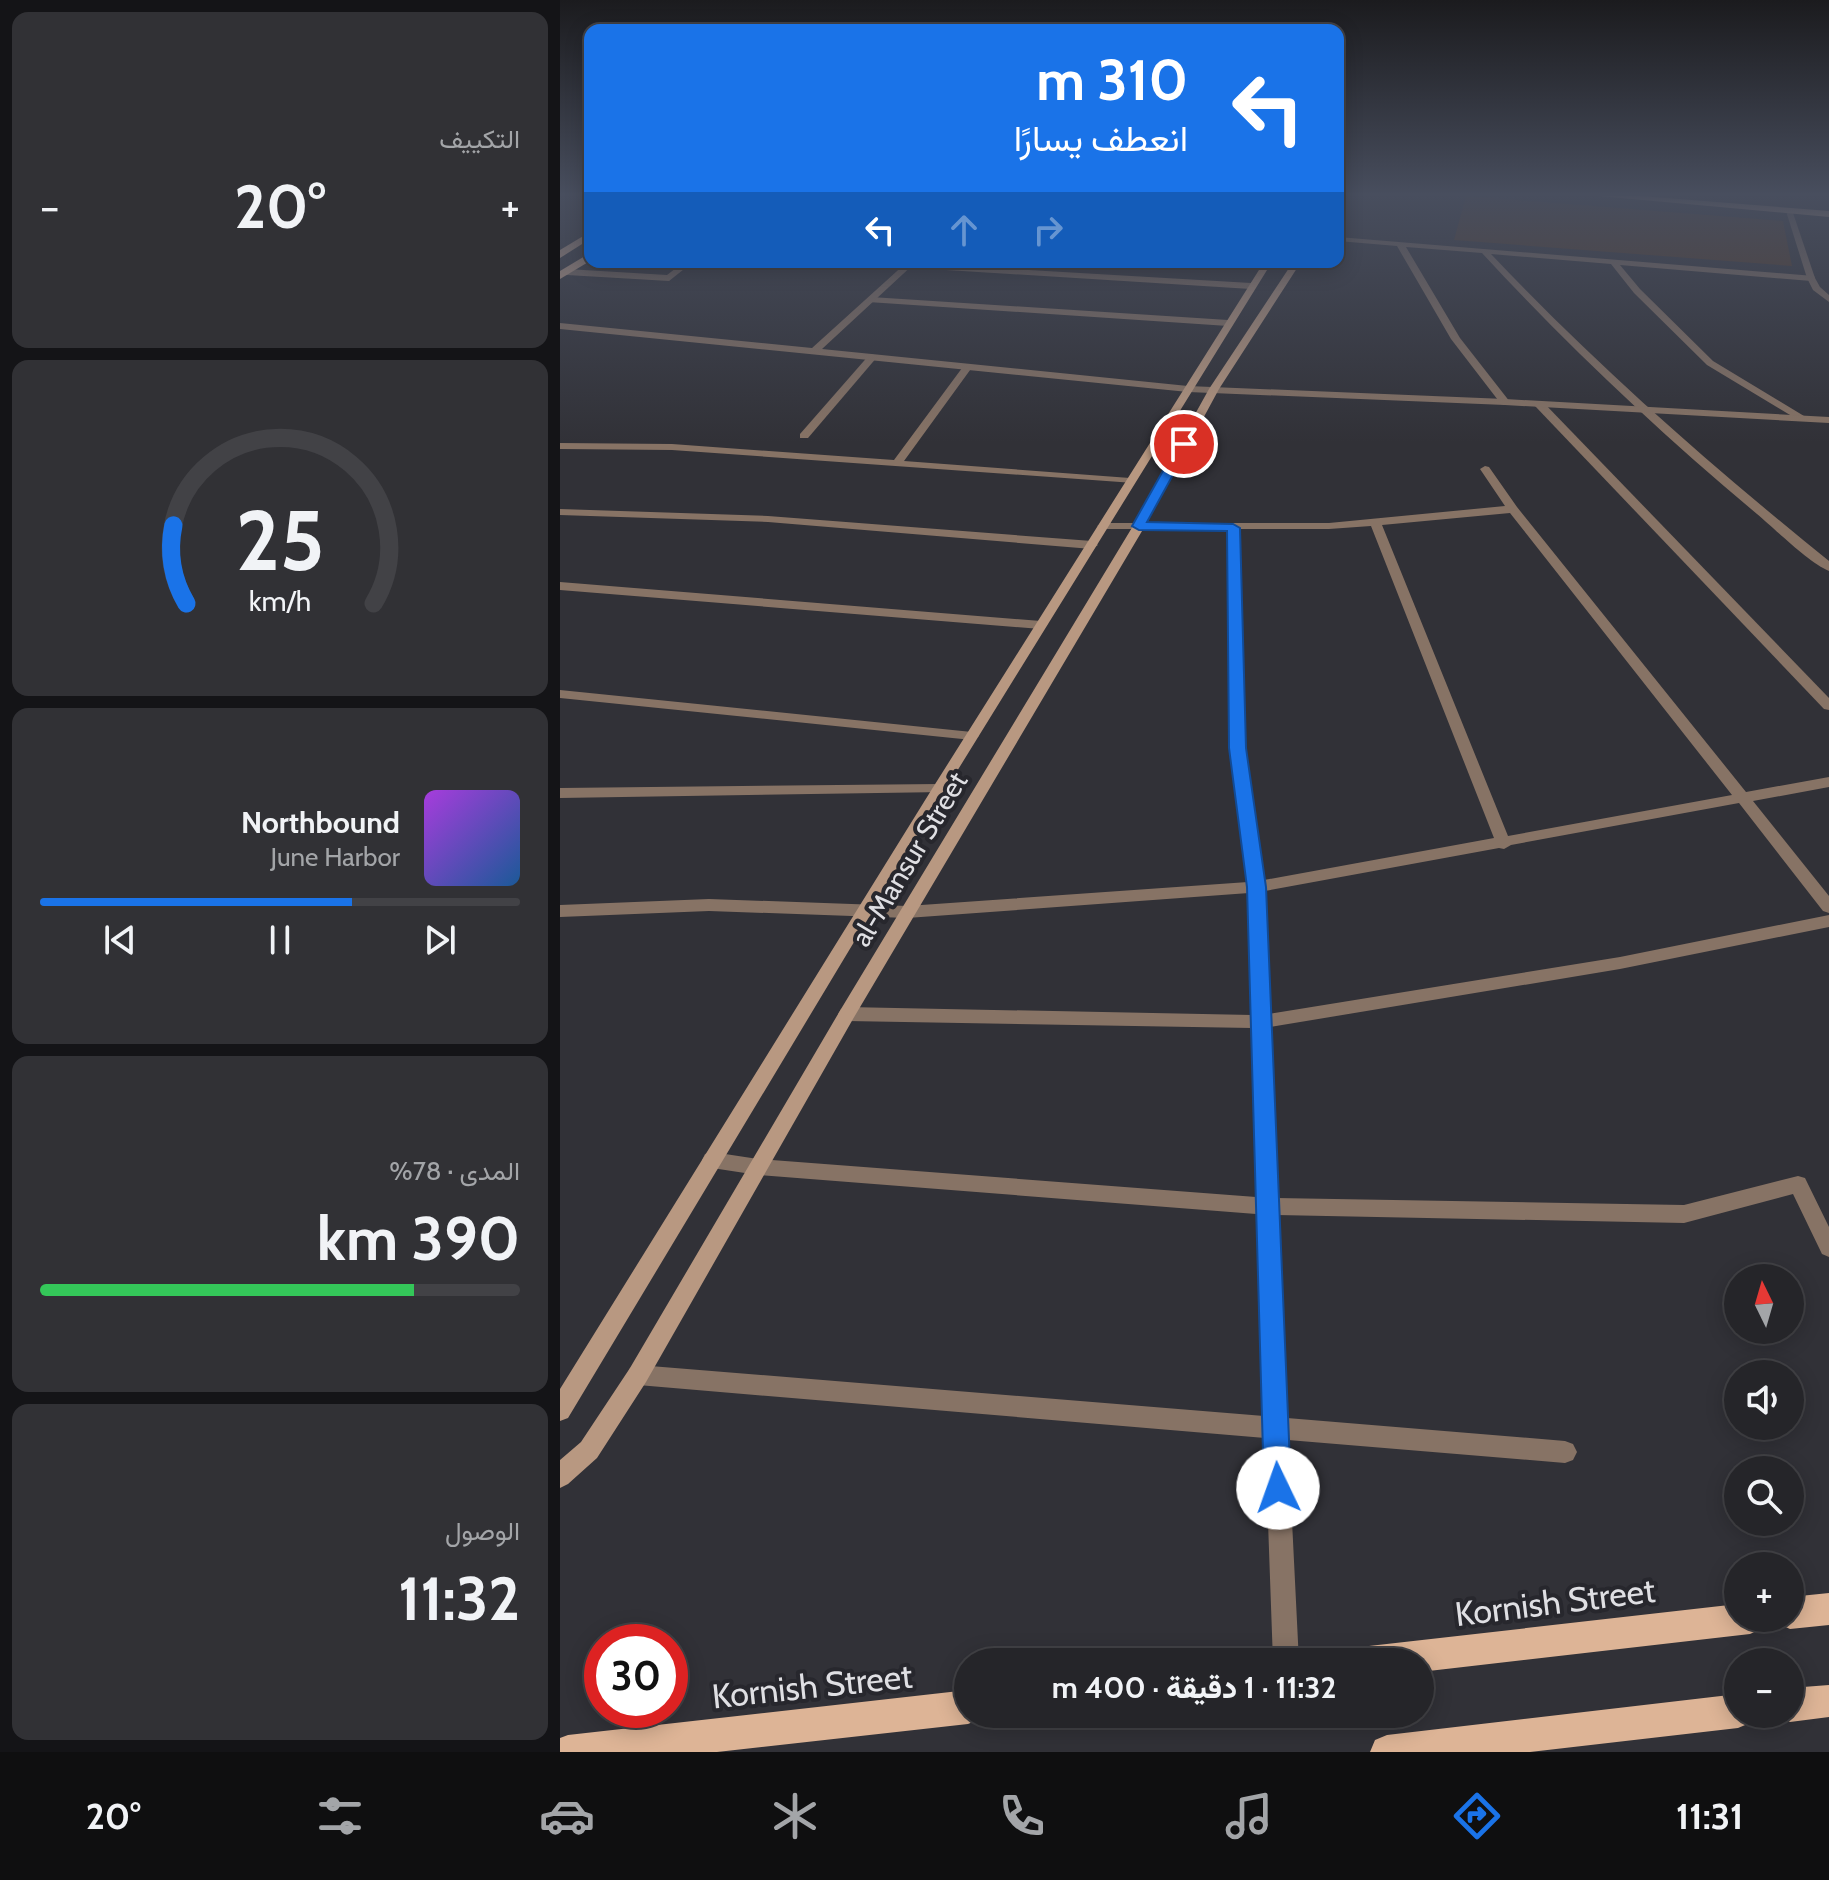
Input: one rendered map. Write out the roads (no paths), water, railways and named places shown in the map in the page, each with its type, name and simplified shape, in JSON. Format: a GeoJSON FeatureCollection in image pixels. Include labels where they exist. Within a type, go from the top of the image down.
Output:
{"type":"FeatureCollection","features":[{"type":"Feature","properties":{"kind":"main road","name":"al-Mansur Street"},"geometry":{"type":"LineString","coordinates":[[560,1410],[939,789],[1257,278]]}},
{"type":"Feature","properties":{"kind":"main road","name":"al-Mansur Street"},"geometry":{"type":"LineString","coordinates":[[560,1476],[589,1450],[638,1375],[907,912],[1139,526],[1214,389],[1287,278]]}},
{"type":"Feature","properties":{"kind":"main road"},"geometry":{"type":"LineString","coordinates":[[1804,1612],[1829,1609]]}},
{"type":"Feature","properties":{"kind":"main road","name":"Kornish Street"},"geometry":{"type":"LineString","coordinates":[[1434,1654],[1724,1621]]}},
{"type":"Feature","properties":{"kind":"main road"},"geometry":{"type":"LineString","coordinates":[[1804,1704],[1829,1701]]}},
{"type":"Feature","properties":{"kind":"main road","name":"Kornish Street"},"geometry":{"type":"LineString","coordinates":[[568,1752],[954,1709]]}},
{"type":"Feature","properties":{"kind":"main road"},"geometry":{"type":"LineString","coordinates":[[1387,1752],[1724,1713]]}},
{"type":"Feature","properties":{"kind":"street"},"geometry":{"type":"LineString","coordinates":[[816,350],[894,278]]}},
{"type":"Feature","properties":{"kind":"street"},"geometry":{"type":"LineString","coordinates":[[1129,278],[1251,286]]}},
{"type":"Feature","properties":{"kind":"street"},"geometry":{"type":"LineString","coordinates":[[1420,278],[1456,339],[1505,402]]}},
{"type":"Feature","properties":{"kind":"street"},"geometry":{"type":"LineString","coordinates":[[1508,278],[1643,410],[1733,490],[1829,567]]}},
{"type":"Feature","properties":{"kind":"street"},"geometry":{"type":"LineString","coordinates":[[1626,278],[1710,363],[1800,418]]}},
{"type":"Feature","properties":{"kind":"street"},"geometry":{"type":"LineString","coordinates":[[1811,278],[1816,288],[1829,299]]}},
{"type":"Feature","properties":{"kind":"street"},"geometry":{"type":"LineString","coordinates":[[871,300],[1228,323]]}},
{"type":"Feature","properties":{"kind":"street"},"geometry":{"type":"LineString","coordinates":[[560,326],[1188,389],[1829,420]]}},
{"type":"Feature","properties":{"kind":"street"},"geometry":{"type":"LineString","coordinates":[[804,436],[873,356]]}},
{"type":"Feature","properties":{"kind":"street"},"geometry":{"type":"LineString","coordinates":[[898,462],[968,366]]}},
{"type":"Feature","properties":{"kind":"street"},"geometry":{"type":"LineString","coordinates":[[1539,404],[1829,706]]}},
{"type":"Feature","properties":{"kind":"street"},"geometry":{"type":"LineString","coordinates":[[560,446],[672,447],[1130,481]]}},
{"type":"Feature","properties":{"kind":"street"},"geometry":{"type":"LineString","coordinates":[[1485,469],[1513,509],[1829,907]]}},
{"type":"Feature","properties":{"kind":"street"},"geometry":{"type":"LineString","coordinates":[[1103,526],[1233,528],[1375,522],[1513,509]]}},
{"type":"Feature","properties":{"kind":"street"},"geometry":{"type":"LineString","coordinates":[[560,512],[768,519],[1092,545]]}},
{"type":"Feature","properties":{"kind":"street"},"geometry":{"type":"LineString","coordinates":[[1375,522],[1504,844]]}},
{"type":"Feature","properties":{"kind":"street"},"geometry":{"type":"LineString","coordinates":[[1233,528],[1237,748],[1257,887],[1266,1206],[1285,1648]]}},
{"type":"Feature","properties":{"kind":"street"},"geometry":{"type":"LineString","coordinates":[[560,586],[1041,625]]}},
{"type":"Feature","properties":{"kind":"street"},"geometry":{"type":"LineString","coordinates":[[560,694],[972,736]]}},
{"type":"Feature","properties":{"kind":"street"},"geometry":{"type":"LineString","coordinates":[[560,911],[709,905],[907,912],[1257,887],[1829,782]]}},
{"type":"Feature","properties":{"kind":"street"},"geometry":{"type":"LineString","coordinates":[[560,793],[939,789]]}},
{"type":"Feature","properties":{"kind":"street"},"geometry":{"type":"LineString","coordinates":[[847,1014],[1260,1022],[1620,963],[1829,921]]}},
{"type":"Feature","properties":{"kind":"street"},"geometry":{"type":"LineString","coordinates":[[712,1160],[758,1167],[1266,1206],[1684,1214],[1798,1184],[1829,1248]]}},
{"type":"Feature","properties":{"kind":"street"},"geometry":{"type":"LineString","coordinates":[[638,1375],[1565,1452]]}}]}
